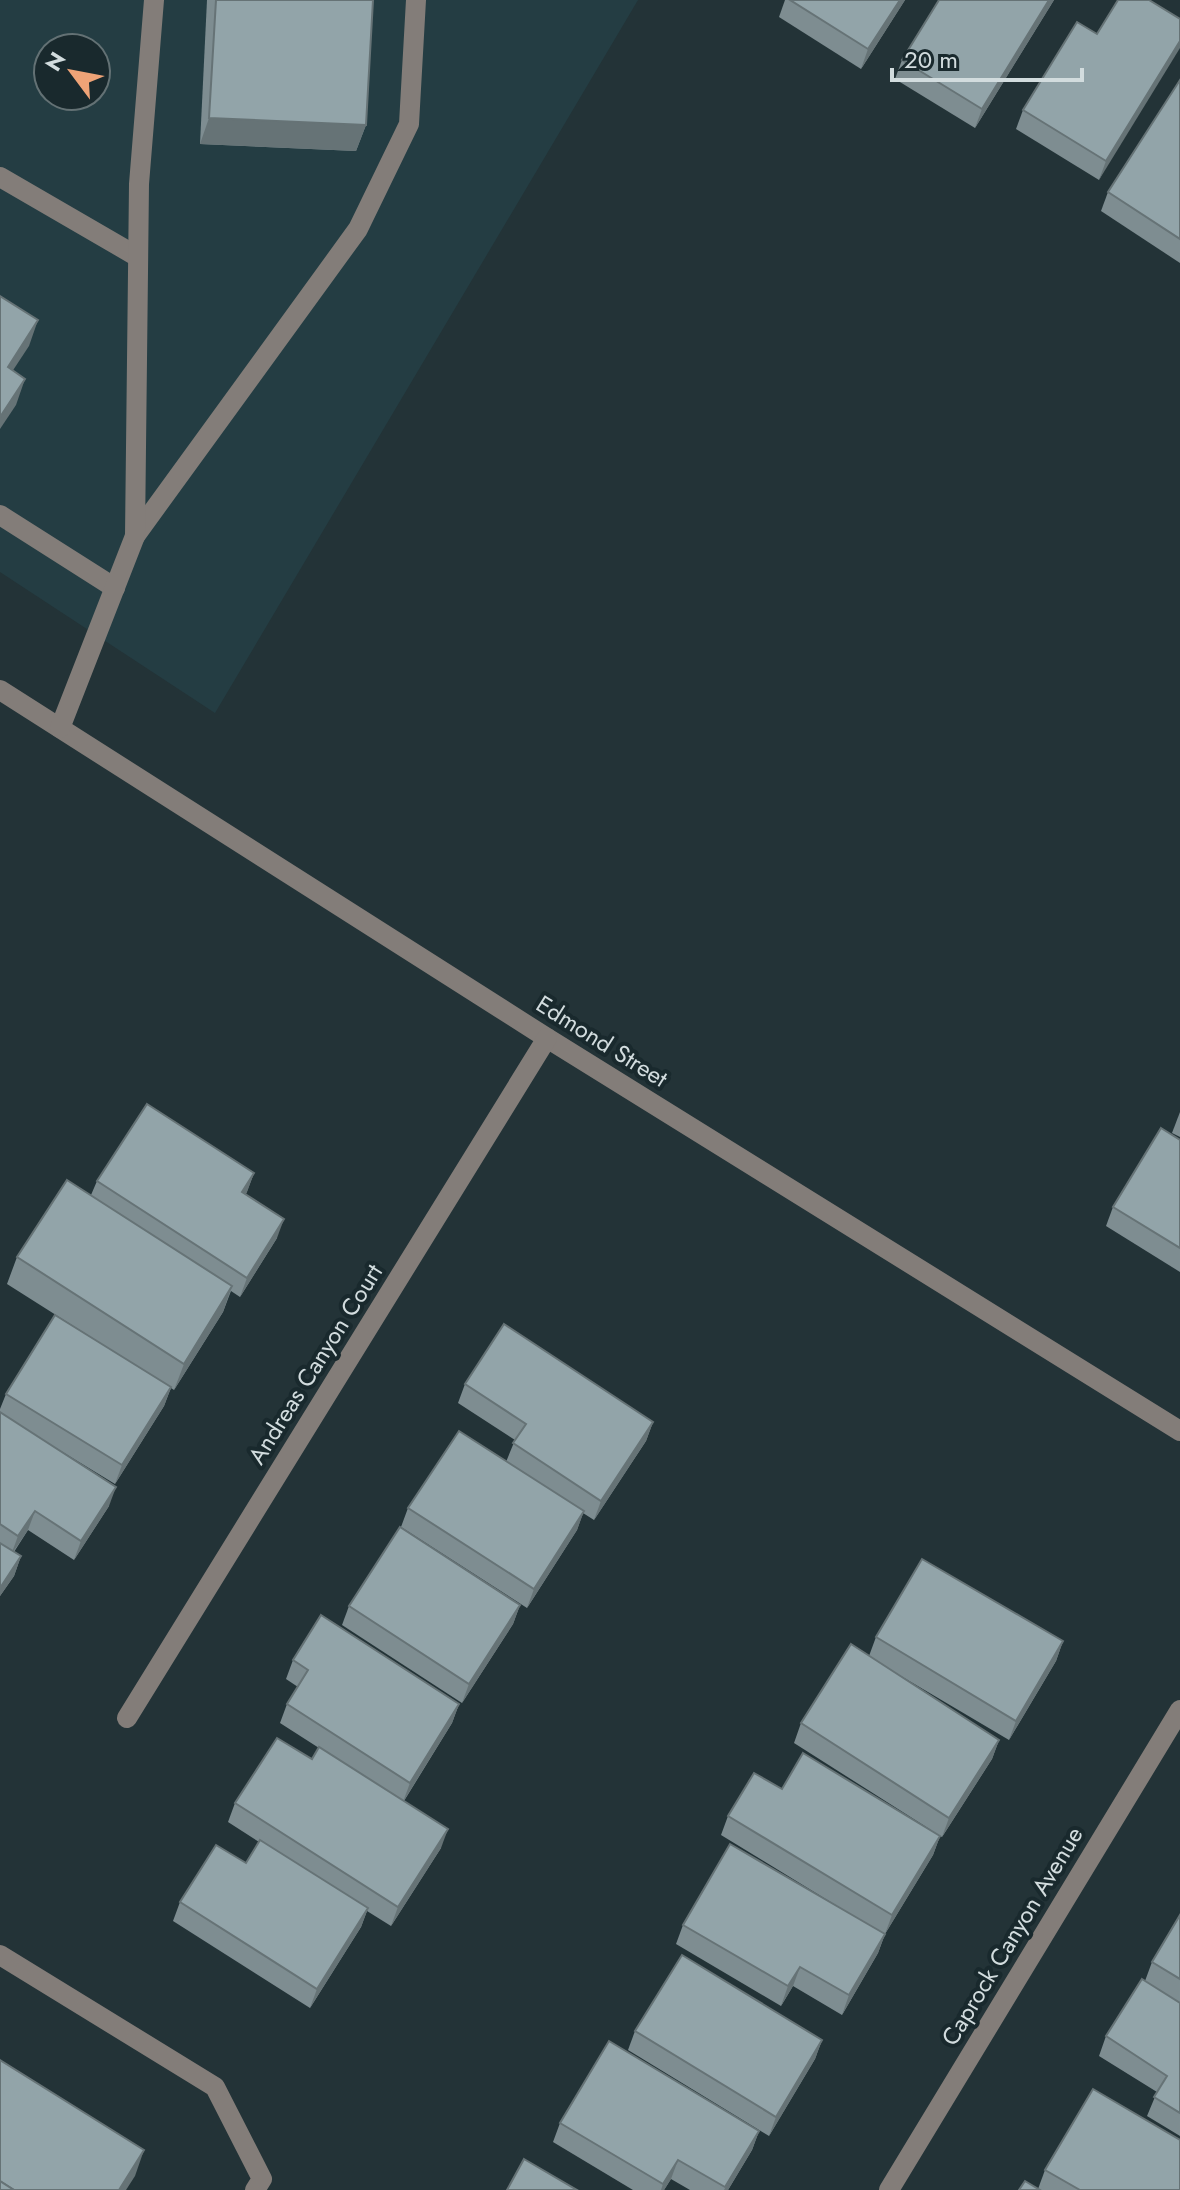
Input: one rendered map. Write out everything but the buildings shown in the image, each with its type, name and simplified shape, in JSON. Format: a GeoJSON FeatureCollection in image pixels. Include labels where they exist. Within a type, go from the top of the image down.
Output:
{"type":"FeatureCollection","features":[{"type":"Feature","properties":{"kind":"street"},"geometry":{"type":"LineString","coordinates":[[135,536],[139,184],[154,0]]}},
{"type":"Feature","properties":{"kind":"street"},"geometry":{"type":"LineString","coordinates":[[60,728],[135,536],[358,229],[409,124],[416,0]]}},
{"type":"Feature","properties":{"kind":"street"},"geometry":{"type":"LineString","coordinates":[[0,177],[138,257]]}},
{"type":"Feature","properties":{"kind":"street"},"geometry":{"type":"LineString","coordinates":[[0,515],[115,588]]}},
{"type":"Feature","properties":{"kind":"street","name":"Edmond Street"},"geometry":{"type":"LineString","coordinates":[[0,690],[547,1038],[1180,1431]]}},
{"type":"Feature","properties":{"kind":"street","name":"Andreas Canyon Court"},"geometry":{"type":"LineString","coordinates":[[127,1718],[547,1038]]}},
{"type":"Feature","properties":{"kind":"street","name":"Caprock Canyon Avenue"},"geometry":{"type":"LineString","coordinates":[[889,2190],[1180,1710]]}},
{"type":"Feature","properties":{"kind":"street"},"geometry":{"type":"LineString","coordinates":[[0,1955],[215,2087],[262,2179],[255,2190]]}},
{"type":"Feature","properties":{"kind":"shaded area"},"geometry":{"type":"Polygon","coordinates":[[[0,0],[638,0],[215,713],[0,572],[0,0]]]}}]}
